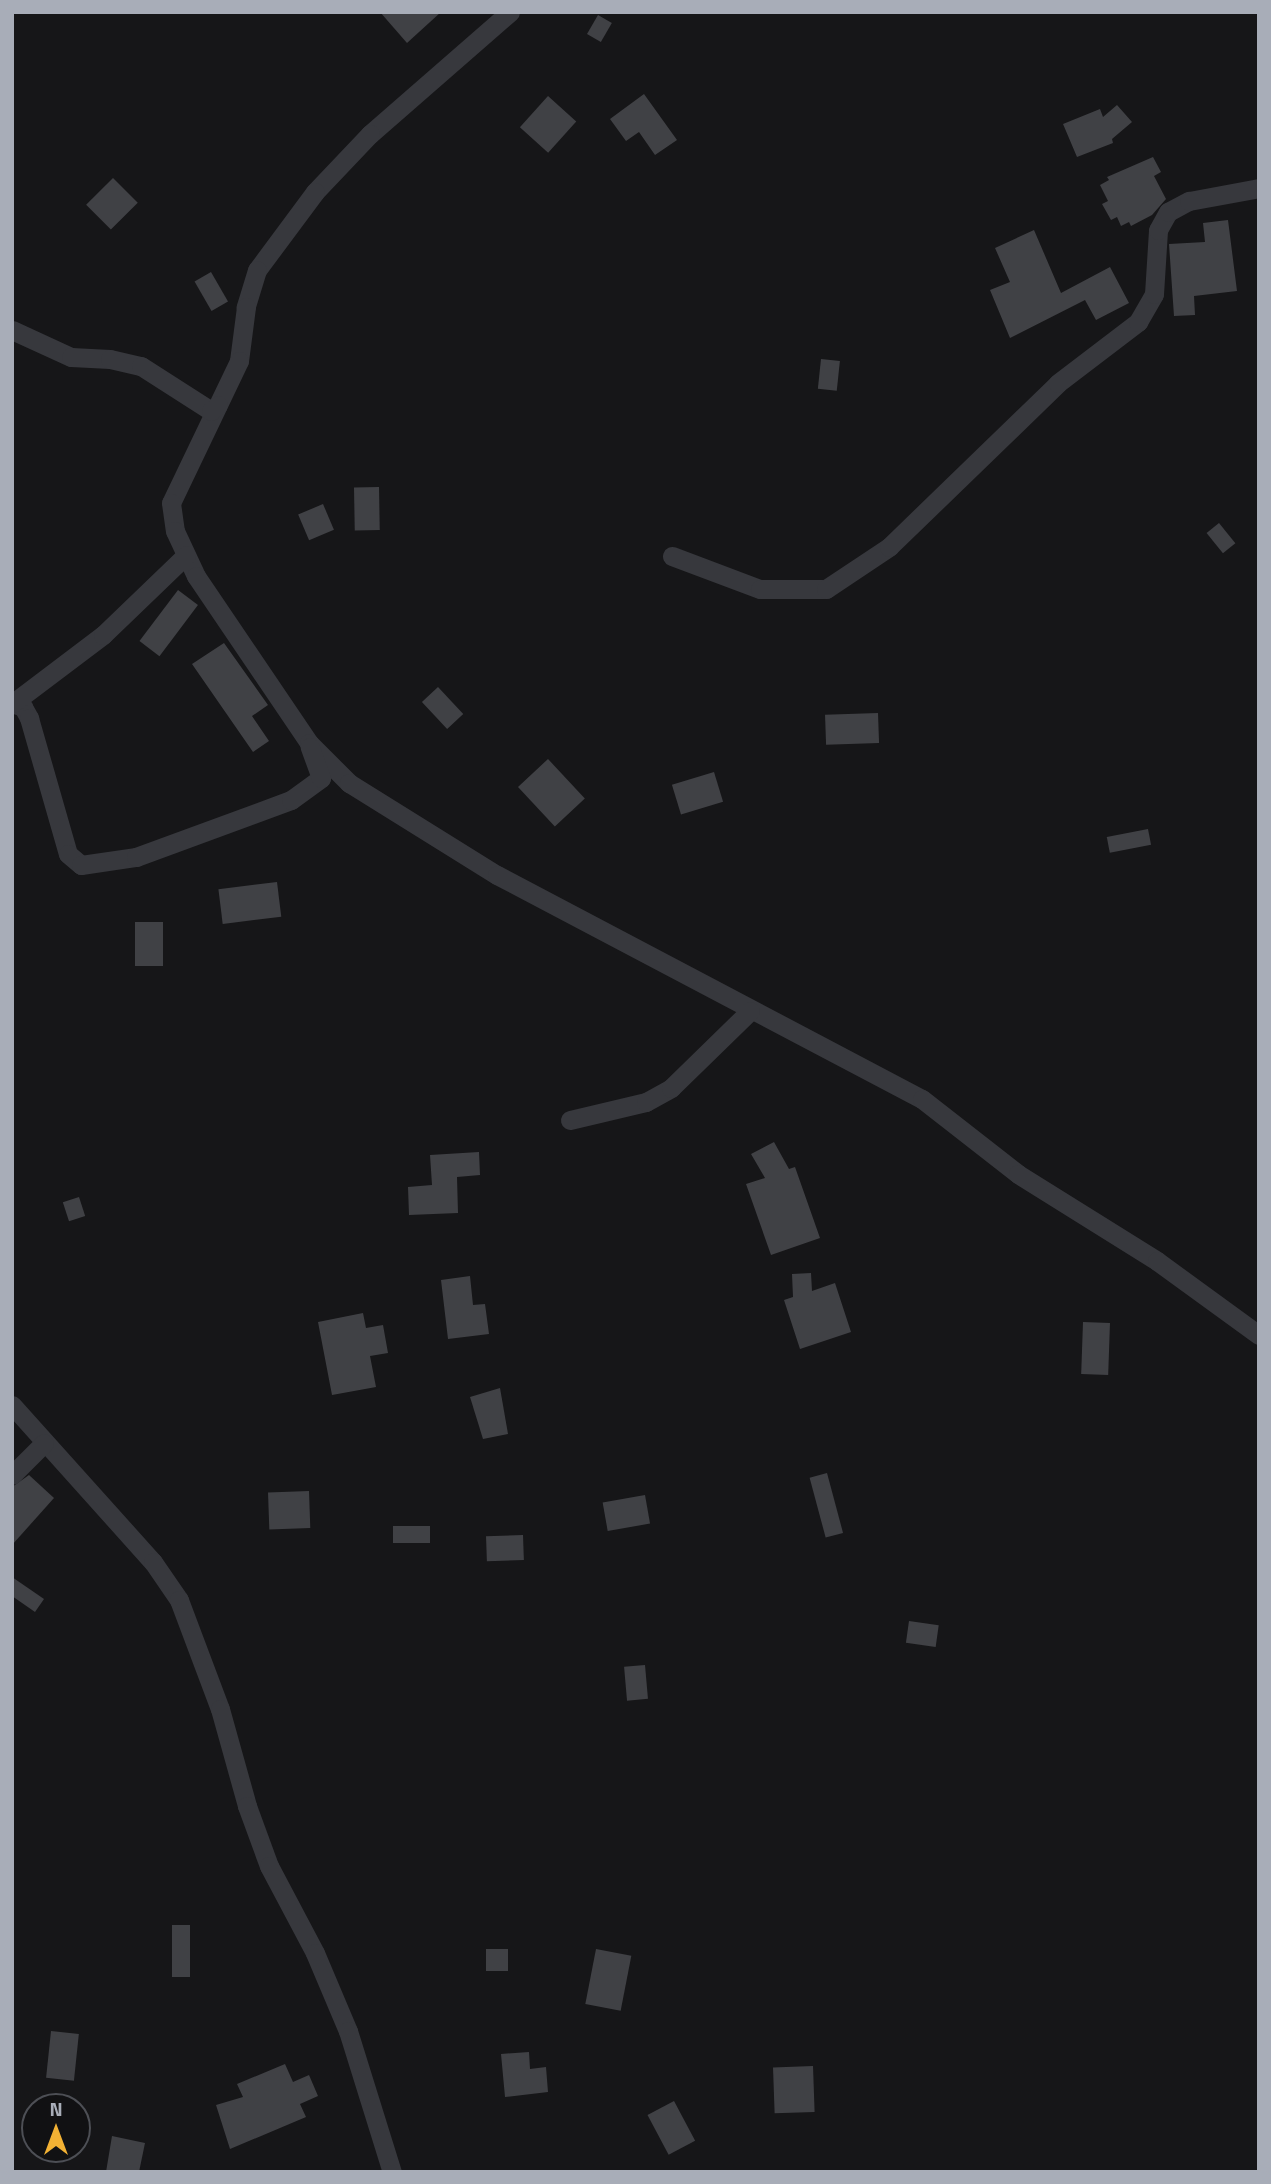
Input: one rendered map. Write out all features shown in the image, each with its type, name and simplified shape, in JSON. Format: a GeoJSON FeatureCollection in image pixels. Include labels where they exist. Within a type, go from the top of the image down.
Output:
{"type":"FeatureCollection","features":[{"type":"Feature","properties":{"kind":"street"},"geometry":{"type":"LineString","coordinates":[[509,12],[420,86],[315,191],[257,270],[246,307],[239,361],[171,503],[175,531],[186,555],[309,743],[349,783],[497,875],[750,1011],[846,1055],[922,1099],[1018,1174],[1157,1261],[1259,1335]]}},
{"type":"Feature","properties":{"kind":"street"},"geometry":{"type":"LineString","coordinates":[[672,556],[760,589],[827,589],[889,547],[1058,383],[1138,322],[1154,294],[1158,230],[1168,212],[1189,201],[1259,188]]}},
{"type":"Feature","properties":{"kind":"street"},"geometry":{"type":"LineString","coordinates":[[12,330],[71,357],[110,359],[141,366],[211,411],[218,405]]}},
{"type":"Feature","properties":{"kind":"street"},"geometry":{"type":"LineString","coordinates":[[12,704],[103,635],[186,555]]}},
{"type":"Feature","properties":{"kind":"street"},"geometry":{"type":"LineString","coordinates":[[12,704],[23,707],[29,718],[68,854],[81,865],[136,858],[291,800],[321,778],[309,743]]}},
{"type":"Feature","properties":{"kind":"street"},"geometry":{"type":"LineString","coordinates":[[570,1120],[646,1102],[671,1087],[750,1011]]}},
{"type":"Feature","properties":{"kind":"street"},"geometry":{"type":"LineString","coordinates":[[12,1405],[153,1562],[180,1600],[220,1709],[256,1830],[348,2031],[392,2172]]}},
{"type":"Feature","properties":{"kind":"street"},"geometry":{"type":"LineString","coordinates":[[12,1475],[44,1443]]}},
{"type":"Feature","properties":{"kind":"building"},"geometry":{"type":"Polygon","coordinates":[[[380,12],[441,12],[407,43],[380,12]]]}},
{"type":"Feature","properties":{"kind":"building"},"geometry":{"type":"Polygon","coordinates":[[[598,15],[612,23],[601,42],[587,34],[598,15]]]}},
{"type":"Feature","properties":{"kind":"building"},"geometry":{"type":"Polygon","coordinates":[[[644,94],[677,140],[655,155],[639,132],[626,141],[610,119],[644,94]]]}},
{"type":"Feature","properties":{"kind":"building"},"geometry":{"type":"Polygon","coordinates":[[[548,96],[576,121],[548,153],[520,127],[548,96]]]}},
{"type":"Feature","properties":{"kind":"building"},"geometry":{"type":"Polygon","coordinates":[[[1117,105],[1132,122],[1112,139],[1113,143],[1077,157],[1063,124],[1100,109],[1103,117],[1117,105]]]}},
{"type":"Feature","properties":{"kind":"building"},"geometry":{"type":"Polygon","coordinates":[[[1153,157],[1161,172],[1154,176],[1166,199],[1152,215],[1131,226],[1129,222],[1121,226],[1117,217],[1111,220],[1102,204],[1108,201],[1100,185],[1109,180],[1107,177],[1153,157]]]}},
{"type":"Feature","properties":{"kind":"building"},"geometry":{"type":"Polygon","coordinates":[[[113,178],[138,203],[111,230],[86,205],[113,178]]]}},
{"type":"Feature","properties":{"kind":"building"},"geometry":{"type":"Polygon","coordinates":[[[1228,220],[1237,291],[1194,296],[1195,315],[1174,316],[1169,244],[1205,242],[1203,223],[1228,220]]]}},
{"type":"Feature","properties":{"kind":"building"},"geometry":{"type":"Polygon","coordinates":[[[1034,230],[1061,293],[1110,267],[1129,303],[1096,320],[1085,300],[1010,338],[990,290],[1010,282],[995,248],[1034,230]]]}},
{"type":"Feature","properties":{"kind":"building"},"geometry":{"type":"Polygon","coordinates":[[[211,272],[228,301],[212,311],[195,282],[211,272]]]}},
{"type":"Feature","properties":{"kind":"building"},"geometry":{"type":"Polygon","coordinates":[[[821,359],[840,361],[837,391],[818,389],[821,359]]]}},
{"type":"Feature","properties":{"kind":"building"},"geometry":{"type":"Polygon","coordinates":[[[354,487],[379,487],[380,530],[355,530],[354,487]]]}},
{"type":"Feature","properties":{"kind":"building"},"geometry":{"type":"Polygon","coordinates":[[[323,504],[334,530],[309,540],[298,515],[323,504]]]}},
{"type":"Feature","properties":{"kind":"building"},"geometry":{"type":"Polygon","coordinates":[[[1219,523],[1235,543],[1223,553],[1207,533],[1219,523]]]}},
{"type":"Feature","properties":{"kind":"building"},"geometry":{"type":"Polygon","coordinates":[[[178,590],[198,605],[159,656],[139,641],[178,590]]]}},
{"type":"Feature","properties":{"kind":"building"},"geometry":{"type":"Polygon","coordinates":[[[224,643],[268,705],[252,716],[269,741],[253,752],[192,664],[224,643]]]}},
{"type":"Feature","properties":{"kind":"building"},"geometry":{"type":"Polygon","coordinates":[[[438,687],[463,714],[447,729],[422,702],[438,687]]]}},
{"type":"Feature","properties":{"kind":"building"},"geometry":{"type":"Polygon","coordinates":[[[878,713],[879,743],[826,745],[825,715],[878,713]]]}},
{"type":"Feature","properties":{"kind":"building"},"geometry":{"type":"Polygon","coordinates":[[[548,759],[585,798],[555,826],[518,787],[548,759]]]}},
{"type":"Feature","properties":{"kind":"building"},"geometry":{"type":"Polygon","coordinates":[[[714,772],[723,802],[681,815],[672,785],[714,772]]]}},
{"type":"Feature","properties":{"kind":"building"},"geometry":{"type":"Polygon","coordinates":[[[1148,829],[1151,845],[1110,853],[1107,837],[1148,829]]]}},
{"type":"Feature","properties":{"kind":"building"},"geometry":{"type":"Polygon","coordinates":[[[277,882],[281,917],[223,924],[218,889],[277,882]]]}},
{"type":"Feature","properties":{"kind":"building"},"geometry":{"type":"Polygon","coordinates":[[[135,922],[163,922],[163,966],[135,966],[135,922]]]}},
{"type":"Feature","properties":{"kind":"building"},"geometry":{"type":"Polygon","coordinates":[[[774,1142],[789,1169],[795,1167],[820,1238],[771,1255],[746,1184],[765,1178],[751,1154],[774,1142]]]}},
{"type":"Feature","properties":{"kind":"building"},"geometry":{"type":"Polygon","coordinates":[[[479,1152],[480,1175],[457,1177],[458,1213],[409,1215],[408,1187],[432,1185],[430,1155],[479,1152]]]}},
{"type":"Feature","properties":{"kind":"building"},"geometry":{"type":"Polygon","coordinates":[[[79,1197],[85,1216],[69,1221],[63,1202],[79,1197]]]}},
{"type":"Feature","properties":{"kind":"building"},"geometry":{"type":"Polygon","coordinates":[[[811,1273],[812,1291],[835,1283],[851,1332],[800,1349],[784,1300],[793,1297],[792,1274],[811,1273]]]}},
{"type":"Feature","properties":{"kind":"building"},"geometry":{"type":"Polygon","coordinates":[[[470,1276],[473,1305],[485,1304],[489,1334],[448,1339],[441,1280],[470,1276]]]}},
{"type":"Feature","properties":{"kind":"building"},"geometry":{"type":"Polygon","coordinates":[[[363,1313],[366,1328],[383,1325],[388,1353],[370,1356],[376,1387],[332,1395],[318,1322],[363,1313]]]}},
{"type":"Feature","properties":{"kind":"building"},"geometry":{"type":"Polygon","coordinates":[[[1083,1322],[1110,1323],[1108,1375],[1081,1374],[1083,1322]]]}},
{"type":"Feature","properties":{"kind":"building"},"geometry":{"type":"Polygon","coordinates":[[[500,1388],[508,1434],[483,1439],[470,1397],[500,1388]]]}},
{"type":"Feature","properties":{"kind":"building"},"geometry":{"type":"Polygon","coordinates":[[[827,1473],[843,1533],[826,1538],[810,1478],[827,1473]]]}},
{"type":"Feature","properties":{"kind":"building"},"geometry":{"type":"Polygon","coordinates":[[[29,1475],[54,1498],[12,1545],[12,1487],[29,1475]]]}},
{"type":"Feature","properties":{"kind":"building"},"geometry":{"type":"Polygon","coordinates":[[[309,1491],[310,1528],[269,1529],[268,1492],[309,1491]]]}},
{"type":"Feature","properties":{"kind":"building"},"geometry":{"type":"Polygon","coordinates":[[[645,1495],[650,1524],[608,1531],[603,1502],[645,1495]]]}},
{"type":"Feature","properties":{"kind":"building"},"geometry":{"type":"Polygon","coordinates":[[[393,1526],[430,1526],[430,1543],[393,1543],[393,1526]]]}},
{"type":"Feature","properties":{"kind":"building"},"geometry":{"type":"Polygon","coordinates":[[[523,1535],[524,1560],[487,1561],[486,1536],[523,1535]]]}},
{"type":"Feature","properties":{"kind":"building"},"geometry":{"type":"Polygon","coordinates":[[[12,1577],[44,1599],[35,1612],[12,1596],[12,1577]]]}},
{"type":"Feature","properties":{"kind":"building"},"geometry":{"type":"Polygon","coordinates":[[[909,1621],[939,1625],[936,1647],[906,1643],[909,1621]]]}},
{"type":"Feature","properties":{"kind":"building"},"geometry":{"type":"Polygon","coordinates":[[[645,1665],[648,1699],[627,1701],[624,1667],[645,1665]]]}},
{"type":"Feature","properties":{"kind":"building"},"geometry":{"type":"Polygon","coordinates":[[[172,1925],[190,1925],[190,1977],[172,1977],[172,1925]]]}},
{"type":"Feature","properties":{"kind":"building"},"geometry":{"type":"Polygon","coordinates":[[[486,1949],[508,1949],[508,1971],[486,1971],[486,1949]]]}},
{"type":"Feature","properties":{"kind":"building"},"geometry":{"type":"Polygon","coordinates":[[[596,1949],[631,1956],[621,2011],[585,2004],[596,1949]]]}},
{"type":"Feature","properties":{"kind":"building"},"geometry":{"type":"Polygon","coordinates":[[[51,2031],[79,2034],[74,2081],[46,2078],[51,2031]]]}},
{"type":"Feature","properties":{"kind":"building"},"geometry":{"type":"Polygon","coordinates":[[[529,2052],[530,2069],[546,2067],[548,2092],[505,2097],[501,2054],[529,2052]]]}},
{"type":"Feature","properties":{"kind":"building"},"geometry":{"type":"Polygon","coordinates":[[[285,2064],[293,2082],[309,2075],[318,2096],[300,2104],[306,2117],[230,2149],[216,2105],[243,2097],[237,2084],[285,2064]]]}},
{"type":"Feature","properties":{"kind":"building"},"geometry":{"type":"Polygon","coordinates":[[[813,2066],[815,2112],[775,2113],[773,2067],[813,2066]]]}},
{"type":"Feature","properties":{"kind":"building"},"geometry":{"type":"Polygon","coordinates":[[[674,2101],[695,2141],[669,2155],[648,2115],[674,2101]]]}},
{"type":"Feature","properties":{"kind":"building"},"geometry":{"type":"Polygon","coordinates":[[[112,2136],[145,2143],[139,2172],[106,2172],[112,2136]]]}}]}
